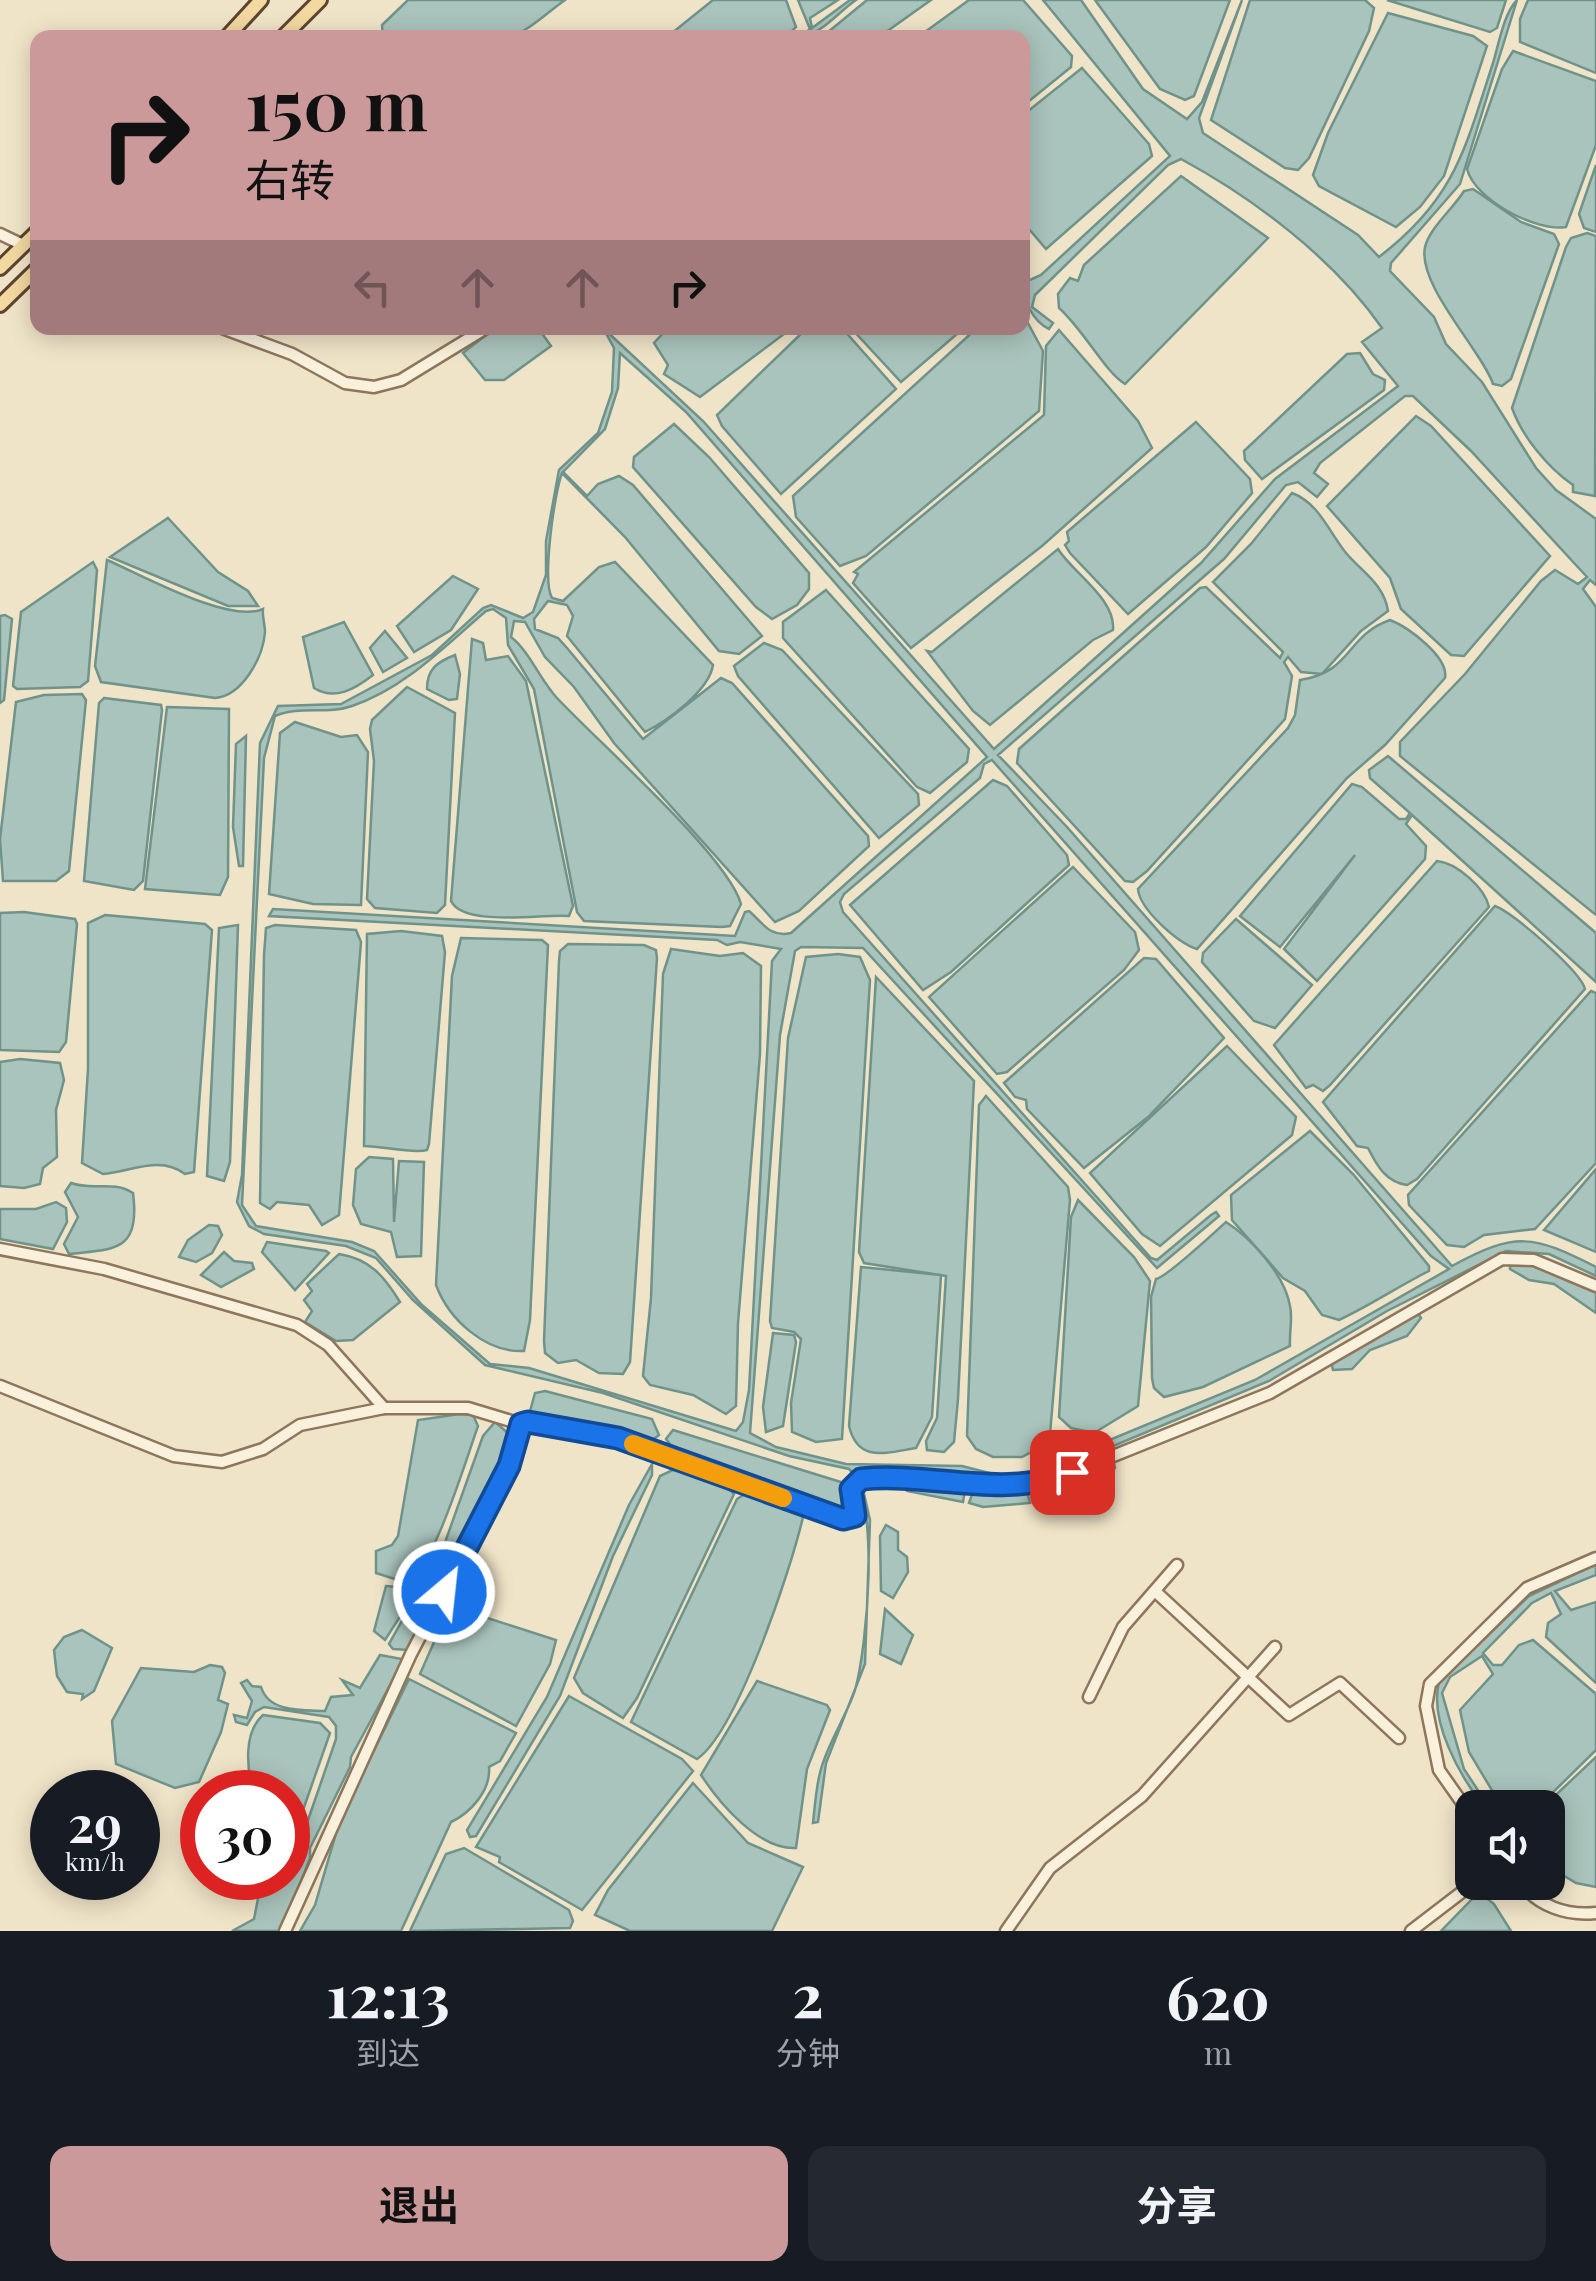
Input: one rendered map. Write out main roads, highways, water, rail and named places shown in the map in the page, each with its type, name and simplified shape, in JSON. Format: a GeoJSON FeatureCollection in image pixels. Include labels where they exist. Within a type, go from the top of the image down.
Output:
{"type":"FeatureCollection","features":[{"type":"Feature","properties":{"kind":"main road"},"geometry":{"type":"LineString","coordinates":[[233,30],[261,0]]}},
{"type":"Feature","properties":{"kind":"main road"},"geometry":{"type":"LineString","coordinates":[[290,30],[320,0]]}},
{"type":"Feature","properties":{"kind":"main road"},"geometry":{"type":"LineString","coordinates":[[0,268],[30,239]]}},
{"type":"Feature","properties":{"kind":"main road"},"geometry":{"type":"LineString","coordinates":[[0,304],[30,276]]}},
{"type":"Feature","properties":{"kind":"water"},"geometry":{"type":"Polygon","coordinates":[[[408,0],[565,0],[525,30],[382,30],[382,25],[408,0]]]}},
{"type":"Feature","properties":{"kind":"water"},"geometry":{"type":"Polygon","coordinates":[[[713,0],[786,0],[796,27],[793,30],[676,30],[713,0]]]}},
{"type":"Feature","properties":{"kind":"water"},"geometry":{"type":"Polygon","coordinates":[[[798,0],[838,0],[810,18],[812,28],[850,0],[856,0],[822,27],[810,29],[798,0]]]}},
{"type":"Feature","properties":{"kind":"water"},"geometry":{"type":"Polygon","coordinates":[[[867,0],[931,0],[889,30],[831,30],[867,0]]]}},
{"type":"Feature","properties":{"kind":"water"},"geometry":{"type":"Polygon","coordinates":[[[969,0],[1023,0],[1072,56],[1071,67],[1030,100],[1030,30],[928,30],[969,0]]]}},
{"type":"Feature","properties":{"kind":"water"},"geometry":{"type":"Polygon","coordinates":[[[1043,0],[1081,0],[1143,89],[1187,119],[1202,102],[1242,0],[1199,118],[1203,133],[1358,235],[1379,257],[1425,214],[1454,170],[1474,121],[1505,20],[1517,0],[1460,184],[1391,263],[1390,271],[1434,317],[1446,344],[1482,382],[1536,468],[1556,490],[1596,519],[1596,585],[1590,580],[1583,589],[1596,607],[1596,915],[1400,756],[1400,742],[1465,674],[1541,581],[1555,570],[1578,584],[1587,577],[1471,451],[1413,396],[1405,396],[1320,463],[1314,473],[1328,484],[1317,497],[1298,482],[1286,485],[1224,559],[998,755],[1067,827],[1452,1266],[1493,1247],[1524,1241],[1574,1256],[1596,1267],[1596,1276],[1549,1254],[1506,1251],[1387,1311],[1269,1381],[1051,1472],[999,1480],[927,1469],[859,1472],[870,1520],[868,1566],[865,1510],[859,1485],[849,1469],[789,1456],[603,1393],[485,1365],[413,1300],[376,1258],[346,1246],[264,1234],[249,1226],[237,1202],[242,1175],[260,743],[278,706],[341,704],[432,655],[491,605],[523,618],[533,612],[546,575],[546,541],[559,470],[598,433],[612,392],[614,348],[607,335],[611,335],[703,421],[994,749],[1201,563],[1275,479],[1398,386],[1362,342],[1382,328],[1341,278],[1264,212],[1181,159],[1168,165],[1035,295],[1032,307],[1053,323],[1049,329],[1038,321],[1030,308],[1030,280],[1041,275],[1170,156],[1043,0]],[[620,353],[618,388],[605,429],[563,472],[587,496],[598,484],[619,476],[633,485],[762,636],[739,654],[719,651],[625,537],[562,473],[549,557],[552,598],[563,601],[599,567],[615,562],[713,665],[696,695],[645,732],[567,636],[573,616],[567,605],[548,601],[534,619],[535,629],[558,638],[643,739],[721,678],[732,683],[868,836],[869,846],[799,911],[775,922],[614,743],[574,687],[545,657],[525,622],[514,621],[511,637],[551,691],[712,857],[741,904],[730,926],[722,927],[584,921],[577,912],[534,689],[508,645],[506,618],[493,609],[407,677],[371,698],[343,709],[294,711],[275,716],[264,758],[242,1205],[256,1226],[352,1242],[374,1251],[422,1305],[490,1364],[529,1368],[736,1431],[743,1422],[749,1390],[772,961],[781,949],[740,942],[727,945],[717,940],[269,916],[273,909],[735,936],[745,912],[749,911],[772,931],[791,933],[987,757],[686,412],[620,353]],[[992,760],[984,764],[980,778],[844,894],[840,902],[843,912],[1151,1258],[1157,1260],[1211,1215],[1216,1212],[1219,1216],[1157,1268],[863,948],[801,947],[795,951],[780,1035],[750,1433],[776,1447],[846,1464],[962,1466],[1001,1476],[1032,1472],[1255,1380],[1449,1269],[1431,1256],[992,760]]]}},
{"type":"Feature","properties":{"kind":"water"},"geometry":{"type":"Polygon","coordinates":[[[1095,0],[1230,0],[1194,96],[1185,100],[1160,89],[1095,0]]]}},
{"type":"Feature","properties":{"kind":"water"},"geometry":{"type":"Polygon","coordinates":[[[1250,0],[1365,0],[1374,8],[1369,31],[1309,158],[1298,170],[1285,168],[1211,120],[1250,0]]]}},
{"type":"Feature","properties":{"kind":"water"},"geometry":{"type":"Polygon","coordinates":[[[1387,0],[1506,0],[1497,28],[1490,32],[1387,0]]]}},
{"type":"Feature","properties":{"kind":"water"},"geometry":{"type":"Polygon","coordinates":[[[1528,0],[1596,0],[1596,73],[1520,42],[1520,19],[1528,0]]]}},
{"type":"Feature","properties":{"kind":"water"},"geometry":{"type":"Polygon","coordinates":[[[1388,13],[1473,36],[1487,46],[1444,176],[1420,207],[1396,227],[1319,186],[1313,175],[1328,133],[1388,13]]]}},
{"type":"Feature","properties":{"kind":"water"},"geometry":{"type":"Polygon","coordinates":[[[1513,51],[1596,81],[1596,145],[1566,227],[1539,224],[1508,212],[1482,192],[1467,169],[1502,69],[1513,51]]]}},
{"type":"Feature","properties":{"kind":"water"},"geometry":{"type":"Polygon","coordinates":[[[1082,68],[1149,144],[1152,156],[1046,249],[1030,230],[1030,109],[1082,68]]]}},
{"type":"Feature","properties":{"kind":"water"},"geometry":{"type":"Polygon","coordinates":[[[1596,165],[1596,232],[1584,228],[1579,214],[1596,165]]]}},
{"type":"Feature","properties":{"kind":"water"},"geometry":{"type":"Polygon","coordinates":[[[1181,176],[1268,238],[1125,384],[1059,308],[1058,294],[1070,278],[1078,281],[1084,265],[1181,176]]]}},
{"type":"Feature","properties":{"kind":"water"},"geometry":{"type":"Polygon","coordinates":[[[1473,189],[1521,222],[1554,234],[1559,244],[1511,379],[1502,386],[1493,384],[1440,298],[1425,262],[1425,247],[1432,232],[1464,191],[1473,189]]]}},
{"type":"Feature","properties":{"kind":"water"},"geometry":{"type":"Polygon","coordinates":[[[1587,233],[1596,236],[1595,496],[1573,492],[1573,485],[1536,450],[1512,408],[1566,247],[1571,238],[1587,233]]]}},
{"type":"Feature","properties":{"kind":"water"},"geometry":{"type":"Polygon","coordinates":[[[1030,327],[1043,351],[1039,411],[866,556],[840,566],[796,517],[793,496],[969,335],[1030,335],[1030,327]]]}},
{"type":"Feature","properties":{"kind":"water"},"geometry":{"type":"Polygon","coordinates":[[[1059,330],[1138,421],[1152,448],[1042,546],[911,648],[853,583],[858,574],[854,572],[1044,415],[1046,346],[1059,330]]]}},
{"type":"Feature","properties":{"kind":"water"},"geometry":{"type":"Polygon","coordinates":[[[486,335],[543,335],[551,346],[504,380],[485,380],[463,353],[486,335]]]}},
{"type":"Feature","properties":{"kind":"water"},"geometry":{"type":"Polygon","coordinates":[[[661,335],[783,335],[700,397],[664,374],[668,365],[654,343],[661,335]]]}},
{"type":"Feature","properties":{"kind":"water"},"geometry":{"type":"Polygon","coordinates":[[[800,335],[848,335],[896,389],[781,494],[722,426],[717,415],[800,335]]]}},
{"type":"Feature","properties":{"kind":"water"},"geometry":{"type":"Polygon","coordinates":[[[857,335],[956,335],[901,382],[857,335]]]}},
{"type":"Feature","properties":{"kind":"water"},"geometry":{"type":"Polygon","coordinates":[[[1360,353],[1373,374],[1385,380],[1384,390],[1262,479],[1245,460],[1244,451],[1347,354],[1360,353]]]}},
{"type":"Feature","properties":{"kind":"water"},"geometry":{"type":"Polygon","coordinates":[[[1416,416],[1431,426],[1550,556],[1464,656],[1451,655],[1401,609],[1390,578],[1327,506],[1416,416]]]}},
{"type":"Feature","properties":{"kind":"water"},"geometry":{"type":"Polygon","coordinates":[[[1196,422],[1250,479],[1252,493],[1206,547],[1128,614],[1070,553],[1065,545],[1069,541],[1067,532],[1196,422]]]}},
{"type":"Feature","properties":{"kind":"water"},"geometry":{"type":"Polygon","coordinates":[[[674,424],[709,457],[809,573],[809,589],[797,605],[772,619],[756,607],[633,467],[634,457],[674,424]]]}},
{"type":"Feature","properties":{"kind":"water"},"geometry":{"type":"Polygon","coordinates":[[[1292,493],[1316,511],[1346,553],[1377,586],[1388,611],[1361,631],[1322,674],[1301,672],[1288,657],[1284,662],[1292,676],[1285,719],[1147,871],[1133,882],[1125,881],[1017,763],[1019,749],[1200,588],[1206,587],[1280,658],[1283,652],[1213,582],[1251,544],[1292,493]]]}},
{"type":"Feature","properties":{"kind":"water"},"geometry":{"type":"Polygon","coordinates":[[[168,518],[218,572],[248,591],[258,606],[228,606],[110,557],[168,518]]]}},
{"type":"Feature","properties":{"kind":"water"},"geometry":{"type":"Polygon","coordinates":[[[1058,549],[1101,597],[1113,630],[1093,640],[990,725],[973,711],[927,651],[932,652],[1058,549]]]}},
{"type":"Feature","properties":{"kind":"water"},"geometry":{"type":"Polygon","coordinates":[[[107,560],[208,604],[248,612],[263,609],[263,642],[242,683],[225,696],[215,698],[101,682],[95,666],[107,560]]]}},
{"type":"Feature","properties":{"kind":"water"},"geometry":{"type":"Polygon","coordinates":[[[93,562],[97,570],[88,681],[80,687],[17,689],[13,686],[21,612],[93,562]]]}},
{"type":"Feature","properties":{"kind":"water"},"geometry":{"type":"Polygon","coordinates":[[[453,576],[478,589],[451,630],[414,652],[397,626],[453,576]]]}},
{"type":"Feature","properties":{"kind":"water"},"geometry":{"type":"Polygon","coordinates":[[[826,590],[969,749],[967,762],[930,793],[917,787],[783,638],[783,622],[826,590]]]}},
{"type":"Feature","properties":{"kind":"water"},"geometry":{"type":"Polygon","coordinates":[[[0,616],[12,619],[4,700],[0,703],[0,616]]]}},
{"type":"Feature","properties":{"kind":"water"},"geometry":{"type":"Polygon","coordinates":[[[1390,620],[1434,652],[1445,670],[1445,678],[1385,745],[1347,778],[1197,949],[1180,940],[1153,916],[1138,889],[1288,728],[1295,715],[1300,680],[1330,670],[1364,635],[1390,620]]]}},
{"type":"Feature","properties":{"kind":"water"},"geometry":{"type":"Polygon","coordinates":[[[344,622],[373,675],[345,692],[322,692],[314,688],[303,637],[344,622]]]}},
{"type":"Feature","properties":{"kind":"water"},"geometry":{"type":"Polygon","coordinates":[[[385,631],[407,658],[383,672],[370,648],[385,631]]]}},
{"type":"Feature","properties":{"kind":"water"},"geometry":{"type":"Polygon","coordinates":[[[472,639],[483,643],[486,660],[508,656],[526,681],[573,906],[569,916],[488,917],[459,909],[451,901],[472,639]]]}},
{"type":"Feature","properties":{"kind":"water"},"geometry":{"type":"Polygon","coordinates":[[[764,643],[782,650],[918,794],[919,805],[879,838],[738,676],[734,666],[764,643]]]}},
{"type":"Feature","properties":{"kind":"water"},"geometry":{"type":"Polygon","coordinates":[[[455,655],[460,674],[457,699],[449,700],[427,689],[427,682],[434,667],[455,655]]]}},
{"type":"Feature","properties":{"kind":"water"},"geometry":{"type":"Polygon","coordinates":[[[407,687],[455,713],[445,905],[437,913],[375,908],[367,899],[374,761],[370,729],[372,720],[407,687]]]}},
{"type":"Feature","properties":{"kind":"water"},"geometry":{"type":"Polygon","coordinates":[[[82,694],[86,700],[69,871],[56,881],[3,881],[0,839],[16,702],[44,695],[82,694]]]}},
{"type":"Feature","properties":{"kind":"water"},"geometry":{"type":"Polygon","coordinates":[[[104,698],[161,705],[162,710],[143,881],[134,890],[84,881],[99,703],[104,698]]]}},
{"type":"Feature","properties":{"kind":"water"},"geometry":{"type":"Polygon","coordinates":[[[167,707],[229,709],[228,877],[220,895],[145,889],[167,707]]]}},
{"type":"Feature","properties":{"kind":"water"},"geometry":{"type":"Polygon","coordinates":[[[295,722],[341,737],[357,735],[368,752],[361,905],[313,904],[269,894],[280,733],[295,722]]]}},
{"type":"Feature","properties":{"kind":"water"},"geometry":{"type":"Polygon","coordinates":[[[246,736],[243,866],[239,866],[233,827],[236,744],[246,736]]]}},
{"type":"Feature","properties":{"kind":"water"},"geometry":{"type":"Polygon","coordinates":[[[1388,756],[1596,933],[1596,982],[1412,815],[1406,824],[1426,846],[1425,859],[1317,981],[1284,949],[1355,855],[1280,947],[1240,916],[1352,784],[1362,787],[1399,819],[1406,819],[1410,813],[1370,778],[1369,770],[1388,756]]]}},
{"type":"Feature","properties":{"kind":"water"},"geometry":{"type":"Polygon","coordinates":[[[993,780],[1007,786],[1067,855],[1069,865],[951,972],[923,990],[850,905],[993,780]]]}},
{"type":"Feature","properties":{"kind":"water"},"geometry":{"type":"Polygon","coordinates":[[[1437,861],[1453,866],[1469,878],[1489,907],[1330,1085],[1323,1091],[1313,1085],[1306,1088],[1274,1045],[1437,861]]]}},
{"type":"Feature","properties":{"kind":"water"},"geometry":{"type":"Polygon","coordinates":[[[1073,867],[1135,932],[1139,950],[1124,970],[1007,1072],[997,1074],[929,997],[1073,867]]]}},
{"type":"Feature","properties":{"kind":"water"},"geometry":{"type":"Polygon","coordinates":[[[1495,906],[1545,943],[1585,989],[1417,1179],[1407,1185],[1400,1183],[1383,1172],[1368,1148],[1357,1146],[1323,1102],[1495,906]]]}},
{"type":"Feature","properties":{"kind":"water"},"geometry":{"type":"Polygon","coordinates":[[[0,913],[75,919],[77,924],[66,1042],[59,1052],[0,1050],[0,913]]]}},
{"type":"Feature","properties":{"kind":"water"},"geometry":{"type":"Polygon","coordinates":[[[105,915],[205,924],[212,930],[194,1172],[185,1174],[155,1165],[103,1174],[82,1163],[88,1069],[88,923],[105,915]]]}},
{"type":"Feature","properties":{"kind":"water"},"geometry":{"type":"Polygon","coordinates":[[[1236,919],[1312,985],[1275,1028],[1254,1021],[1202,962],[1203,953],[1236,919]]]}},
{"type":"Feature","properties":{"kind":"water"},"geometry":{"type":"Polygon","coordinates":[[[238,925],[230,1162],[224,1181],[207,1176],[219,928],[238,925]]]}},
{"type":"Feature","properties":{"kind":"water"},"geometry":{"type":"Polygon","coordinates":[[[275,925],[356,930],[361,942],[339,1215],[322,1225],[309,1205],[277,1202],[270,1209],[260,1203],[264,955],[266,928],[275,925]]]}},
{"type":"Feature","properties":{"kind":"water"},"geometry":{"type":"Polygon","coordinates":[[[401,931],[442,936],[445,952],[429,1144],[427,1150],[421,1151],[364,1146],[367,934],[401,931]]]}},
{"type":"Feature","properties":{"kind":"water"},"geometry":{"type":"Polygon","coordinates":[[[461,938],[542,940],[548,945],[530,1320],[524,1351],[496,1346],[471,1332],[450,1310],[436,1285],[452,976],[461,938]]]}},
{"type":"Feature","properties":{"kind":"water"},"geometry":{"type":"Polygon","coordinates":[[[568,944],[644,945],[656,950],[630,1362],[623,1374],[599,1373],[576,1360],[558,1363],[545,1353],[559,961],[560,951],[568,944]]]}},
{"type":"Feature","properties":{"kind":"water"},"geometry":{"type":"Polygon","coordinates":[[[671,949],[720,956],[743,953],[761,966],[760,1054],[738,1323],[736,1406],[726,1414],[693,1395],[650,1385],[643,1376],[651,1298],[663,974],[671,949]]]}},
{"type":"Feature","properties":{"kind":"water"},"geometry":{"type":"Polygon","coordinates":[[[806,957],[860,957],[870,980],[842,1439],[816,1442],[792,1432],[791,1403],[801,1339],[794,1332],[772,1328],[770,1321],[788,1038],[806,957]]]}},
{"type":"Feature","properties":{"kind":"water"},"geometry":{"type":"Polygon","coordinates":[[[1144,958],[1156,959],[1224,1038],[1148,1117],[1084,1168],[1027,1109],[1026,1100],[1015,1097],[1004,1083],[1144,958]]]}},
{"type":"Feature","properties":{"kind":"water"},"geometry":{"type":"Polygon","coordinates":[[[876,977],[974,1081],[958,1399],[954,1442],[944,1452],[927,1450],[926,1441],[937,1418],[946,1276],[864,1263],[859,1252],[876,977]]]}},
{"type":"Feature","properties":{"kind":"water"},"geometry":{"type":"Polygon","coordinates":[[[1591,991],[1596,993],[1596,1163],[1535,1229],[1484,1235],[1464,1247],[1447,1245],[1409,1205],[1408,1195],[1591,991]]]}},
{"type":"Feature","properties":{"kind":"water"},"geometry":{"type":"Polygon","coordinates":[[[1227,1046],[1296,1117],[1292,1135],[1160,1246],[1142,1234],[1090,1173],[1227,1046]]]}},
{"type":"Feature","properties":{"kind":"water"},"geometry":{"type":"Polygon","coordinates":[[[20,1059],[60,1063],[64,1080],[56,1110],[57,1157],[43,1168],[40,1184],[24,1188],[0,1186],[0,1062],[20,1059]]]}},
{"type":"Feature","properties":{"kind":"water"},"geometry":{"type":"Polygon","coordinates":[[[986,1096],[1068,1187],[1070,1200],[1050,1434],[1046,1444],[1022,1457],[993,1457],[976,1449],[967,1436],[979,1105],[986,1096]]]}},
{"type":"Feature","properties":{"kind":"water"},"geometry":{"type":"Polygon","coordinates":[[[1310,1131],[1353,1174],[1429,1266],[1429,1271],[1339,1320],[1322,1315],[1305,1291],[1283,1278],[1232,1220],[1231,1195],[1310,1131]]]}},
{"type":"Feature","properties":{"kind":"water"},"geometry":{"type":"Polygon","coordinates":[[[369,1157],[393,1159],[394,1222],[399,1161],[424,1162],[421,1256],[397,1257],[391,1232],[361,1224],[353,1205],[356,1169],[369,1157]]]}},
{"type":"Feature","properties":{"kind":"water"},"geometry":{"type":"Polygon","coordinates":[[[1596,1169],[1596,1252],[1544,1230],[1596,1169]]]}},
{"type":"Feature","properties":{"kind":"water"},"geometry":{"type":"Polygon","coordinates":[[[71,1183],[118,1187],[133,1193],[133,1227],[128,1237],[111,1248],[69,1254],[64,1244],[78,1217],[65,1192],[71,1183]]]}},
{"type":"Feature","properties":{"kind":"water"},"geometry":{"type":"Polygon","coordinates":[[[1078,1200],[1134,1257],[1150,1281],[1138,1406],[1094,1433],[1071,1428],[1059,1417],[1071,1217],[1078,1200]]]}},
{"type":"Feature","properties":{"kind":"water"},"geometry":{"type":"Polygon","coordinates":[[[56,1202],[66,1208],[67,1222],[53,1249],[0,1239],[0,1209],[36,1209],[56,1202]]]}},
{"type":"Feature","properties":{"kind":"water"},"geometry":{"type":"Polygon","coordinates":[[[1226,1222],[1256,1247],[1281,1282],[1291,1311],[1290,1346],[1203,1387],[1164,1397],[1154,1388],[1152,1378],[1151,1297],[1156,1279],[1226,1222]]]}},
{"type":"Feature","properties":{"kind":"water"},"geometry":{"type":"Polygon","coordinates":[[[209,1225],[218,1226],[222,1235],[212,1253],[196,1262],[179,1257],[188,1240],[209,1225]]]}},
{"type":"Feature","properties":{"kind":"water"},"geometry":{"type":"Polygon","coordinates":[[[267,1242],[329,1253],[295,1290],[262,1252],[267,1242]]]}},
{"type":"Feature","properties":{"kind":"water"},"geometry":{"type":"Polygon","coordinates":[[[224,1252],[234,1261],[252,1263],[254,1269],[221,1287],[201,1275],[224,1252]]]}},
{"type":"Feature","properties":{"kind":"water"},"geometry":{"type":"Polygon","coordinates":[[[339,1254],[375,1270],[400,1302],[353,1340],[336,1341],[305,1322],[312,1311],[304,1300],[312,1291],[307,1284],[339,1254]]]}},
{"type":"Feature","properties":{"kind":"water"},"geometry":{"type":"Polygon","coordinates":[[[1510,1261],[1533,1263],[1588,1286],[1596,1291],[1596,1313],[1554,1284],[1529,1280],[1510,1269],[1510,1261]]]}},
{"type":"Feature","properties":{"kind":"water"},"geometry":{"type":"Polygon","coordinates":[[[861,1267],[941,1275],[932,1417],[916,1448],[884,1453],[866,1451],[853,1438],[849,1426],[861,1267]]]}},
{"type":"Feature","properties":{"kind":"water"},"geometry":{"type":"Polygon","coordinates":[[[1417,1312],[1421,1318],[1407,1336],[1370,1350],[1352,1369],[1333,1370],[1331,1362],[1417,1312]]]}},
{"type":"Feature","properties":{"kind":"water"},"geometry":{"type":"Polygon","coordinates":[[[773,1333],[794,1335],[796,1342],[783,1426],[766,1432],[763,1407],[773,1333]]]}},
{"type":"Feature","properties":{"kind":"water"},"geometry":{"type":"Polygon","coordinates":[[[545,1391],[652,1419],[659,1435],[648,1443],[529,1415],[535,1393],[545,1391]]]}},
{"type":"Feature","properties":{"kind":"water"},"geometry":{"type":"Polygon","coordinates":[[[473,1415],[478,1426],[428,1557],[407,1583],[376,1573],[376,1551],[392,1545],[398,1536],[418,1420],[473,1415]]]}},
{"type":"Feature","properties":{"kind":"water"},"geometry":{"type":"Polygon","coordinates":[[[495,1422],[508,1433],[502,1467],[409,1650],[393,1649],[389,1644],[443,1548],[483,1436],[495,1422]]]}},
{"type":"Feature","properties":{"kind":"water"},"geometry":{"type":"Polygon","coordinates":[[[673,1430],[844,1483],[848,1511],[677,1453],[666,1439],[673,1430]]]}},
{"type":"Feature","properties":{"kind":"water"},"geometry":{"type":"Polygon","coordinates":[[[1113,1458],[1115,1468],[1106,1474],[1036,1503],[1033,1490],[1113,1458]]]}},
{"type":"Feature","properties":{"kind":"water"},"geometry":{"type":"Polygon","coordinates":[[[652,1464],[652,1475],[613,1556],[560,1696],[476,1836],[470,1837],[467,1830],[547,1697],[629,1505],[652,1464]]]}},
{"type":"Feature","properties":{"kind":"water"},"geometry":{"type":"Polygon","coordinates":[[[677,1468],[716,1476],[734,1494],[637,1698],[623,1718],[583,1693],[574,1678],[660,1476],[677,1468]]]}},
{"type":"Feature","properties":{"kind":"water"},"geometry":{"type":"Polygon","coordinates":[[[901,1480],[966,1485],[963,1502],[907,1491],[901,1480]]]}},
{"type":"Feature","properties":{"kind":"water"},"geometry":{"type":"Polygon","coordinates":[[[975,1486],[1027,1491],[1030,1503],[983,1507],[969,1503],[975,1486]]]}},
{"type":"Feature","properties":{"kind":"water"},"geometry":{"type":"Polygon","coordinates":[[[748,1492],[794,1508],[803,1517],[775,1609],[745,1684],[713,1743],[697,1759],[631,1722],[737,1499],[748,1492]]]}},
{"type":"Feature","properties":{"kind":"water"},"geometry":{"type":"Polygon","coordinates":[[[886,1525],[898,1532],[898,1550],[907,1557],[908,1572],[893,1598],[881,1591],[880,1536],[886,1525]]]}},
{"type":"Feature","properties":{"kind":"water"},"geometry":{"type":"Polygon","coordinates":[[[1596,1564],[1596,1575],[1555,1591],[1571,1610],[1596,1602],[1596,1683],[1546,1637],[1548,1623],[1561,1614],[1551,1593],[1532,1603],[1483,1653],[1493,1665],[1502,1665],[1519,1645],[1533,1640],[1596,1694],[1596,1750],[1555,1790],[1492,1790],[1469,1752],[1460,1710],[1493,1674],[1482,1656],[1450,1677],[1442,1693],[1464,1769],[1478,1790],[1472,1790],[1443,1731],[1438,1714],[1439,1682],[1529,1596],[1596,1564]]]}},
{"type":"Feature","properties":{"kind":"water"},"geometry":{"type":"Polygon","coordinates":[[[386,1586],[407,1588],[412,1598],[385,1640],[374,1631],[386,1586]]]}},
{"type":"Feature","properties":{"kind":"water"},"geometry":{"type":"Polygon","coordinates":[[[867,1605],[865,1664],[855,1689],[867,1605]]]}},
{"type":"Feature","properties":{"kind":"water"},"geometry":{"type":"Polygon","coordinates":[[[450,1606],[556,1640],[550,1664],[516,1726],[420,1674],[450,1606]]]}},
{"type":"Feature","properties":{"kind":"water"},"geometry":{"type":"Polygon","coordinates":[[[885,1609],[913,1635],[901,1664],[880,1654],[885,1609]]]}},
{"type":"Feature","properties":{"kind":"water"},"geometry":{"type":"Polygon","coordinates":[[[82,1630],[112,1648],[94,1691],[82,1699],[83,1694],[67,1692],[57,1676],[54,1650],[64,1637],[82,1630]]]}},
{"type":"Feature","properties":{"kind":"water"},"geometry":{"type":"Polygon","coordinates":[[[380,1655],[402,1659],[310,1848],[310,1814],[336,1739],[336,1726],[329,1717],[264,1707],[255,1712],[247,1725],[236,1722],[234,1715],[247,1718],[252,1701],[241,1683],[247,1680],[252,1686],[261,1687],[271,1702],[297,1710],[325,1711],[331,1697],[353,1695],[342,1680],[360,1688],[380,1655]]]}},
{"type":"Feature","properties":{"kind":"water"},"geometry":{"type":"Polygon","coordinates":[[[210,1665],[222,1667],[225,1673],[218,1700],[228,1704],[204,1770],[180,1770],[180,1787],[175,1788],[160,1782],[160,1770],[131,1770],[116,1764],[112,1721],[141,1668],[194,1672],[210,1665]]]}},
{"type":"Feature","properties":{"kind":"water"},"geometry":{"type":"Polygon","coordinates":[[[409,1679],[516,1733],[500,1761],[489,1767],[487,1784],[478,1800],[451,1822],[401,1931],[300,1931],[315,1905],[340,1820],[409,1679]]]}},
{"type":"Feature","properties":{"kind":"water"},"geometry":{"type":"Polygon","coordinates":[[[757,1681],[827,1705],[830,1710],[807,1769],[796,1848],[768,1842],[755,1833],[730,1811],[701,1775],[757,1681]]]}},
{"type":"Feature","properties":{"kind":"water"},"geometry":{"type":"Polygon","coordinates":[[[569,1696],[682,1759],[693,1771],[582,1910],[499,1862],[500,1857],[476,1847],[569,1696]]]}},
{"type":"Feature","properties":{"kind":"water"},"geometry":{"type":"Polygon","coordinates":[[[847,1710],[826,1763],[818,1822],[813,1823],[821,1769],[847,1710]]]}},
{"type":"Feature","properties":{"kind":"water"},"geometry":{"type":"Polygon","coordinates":[[[263,1715],[320,1723],[330,1733],[310,1790],[310,1770],[249,1770],[249,1741],[263,1715]]]}},
{"type":"Feature","properties":{"kind":"water"},"geometry":{"type":"Polygon","coordinates":[[[1596,1757],[1596,1887],[1565,1876],[1565,1790],[1561,1790],[1596,1757]]]}},
{"type":"Feature","properties":{"kind":"water"},"geometry":{"type":"Polygon","coordinates":[[[693,1783],[748,1843],[803,1867],[772,1931],[630,1931],[595,1915],[608,1890],[693,1783]]]}},
{"type":"Feature","properties":{"kind":"water"},"geometry":{"type":"Polygon","coordinates":[[[464,1848],[569,1910],[573,1921],[570,1928],[410,1931],[446,1854],[464,1848]]]}},
{"type":"Feature","properties":{"kind":"water"},"geometry":{"type":"Polygon","coordinates":[[[258,1900],[294,1900],[282,1931],[232,1931],[254,1919],[258,1900]]]}},
{"type":"Feature","properties":{"kind":"water"},"geometry":{"type":"Polygon","coordinates":[[[1471,1900],[1489,1900],[1511,1931],[1441,1931],[1471,1900]]]}}]}
